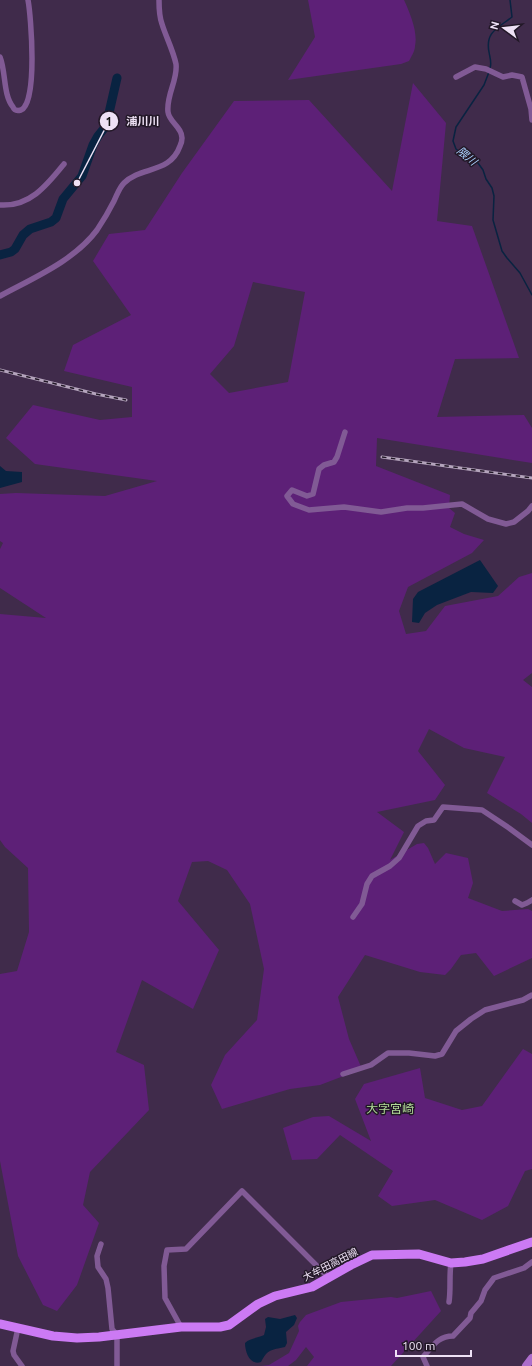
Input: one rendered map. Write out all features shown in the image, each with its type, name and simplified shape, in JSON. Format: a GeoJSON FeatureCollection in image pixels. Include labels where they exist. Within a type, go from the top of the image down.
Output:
{"type":"FeatureCollection","features":[{"type":"Feature","properties":{"kind":"main road","name":"大牟田高田線"},"geometry":{"type":"LineString","coordinates":[[0,1324],[64,1337],[99,1337],[181,1327],[220,1327],[229,1325],[258,1304],[275,1296],[312,1287],[372,1255],[419,1254],[451,1263],[465,1262],[483,1259],[532,1242]]}},
{"type":"Feature","properties":{"kind":"main road"},"geometry":{"type":"LineString","coordinates":[[526,1366],[532,1358]]}},
{"type":"Feature","properties":{"kind":"street"},"geometry":{"type":"LineString","coordinates":[[0,57],[11,104],[13,108],[21,110],[27,102],[32,77],[31,22],[28,0]]}},
{"type":"Feature","properties":{"kind":"street"},"geometry":{"type":"LineString","coordinates":[[0,296],[51,268],[78,251],[98,229],[124,182],[133,176],[159,168],[168,163],[178,152],[182,140],[182,133],[169,116],[168,107],[175,76],[176,64],[160,17],[159,0]]}},
{"type":"Feature","properties":{"kind":"street"},"geometry":{"type":"LineString","coordinates":[[456,77],[474,67],[503,77],[512,75],[522,77],[531,109],[532,120]]}},
{"type":"Feature","properties":{"kind":"street"},"geometry":{"type":"LineString","coordinates":[[0,205],[24,202],[33,197],[64,164]]}},
{"type":"Feature","properties":{"kind":"street"},"geometry":{"type":"LineString","coordinates":[[345,432],[334,462],[324,465],[319,469],[313,494],[307,496],[292,490],[287,496],[293,504],[309,510],[344,508],[381,512],[407,508],[462,504],[488,518],[506,524],[514,522],[532,506]]}},
{"type":"Feature","properties":{"kind":"street"},"geometry":{"type":"LineString","coordinates":[[353,917],[362,904],[367,884],[372,876],[395,862],[399,858],[418,826],[426,821],[434,820],[443,807],[482,810],[532,845]]}},
{"type":"Feature","properties":{"kind":"street"},"geometry":{"type":"LineString","coordinates":[[515,901],[522,905],[532,900]]}},
{"type":"Feature","properties":{"kind":"street"},"geometry":{"type":"LineString","coordinates":[[343,1074],[371,1065],[388,1053],[409,1053],[435,1056],[442,1054],[456,1031],[485,1010],[523,1000],[532,995]]}},
{"type":"Feature","properties":{"kind":"street"},"geometry":{"type":"LineString","coordinates":[[181,1327],[165,1298],[164,1266],[167,1250],[186,1249],[242,1191],[329,1278]]}},
{"type":"Feature","properties":{"kind":"street"},"geometry":{"type":"LineString","coordinates":[[101,1244],[97,1256],[98,1267],[106,1279],[112,1329],[117,1335],[117,1366]]}},
{"type":"Feature","properties":{"kind":"street"},"geometry":{"type":"LineString","coordinates":[[427,1366],[423,1357],[441,1338],[453,1336],[470,1318],[485,1290],[494,1278],[524,1268],[532,1262]]}},
{"type":"Feature","properties":{"kind":"street"},"geometry":{"type":"LineString","coordinates":[[449,1302],[451,1263]]}},
{"type":"Feature","properties":{"kind":"street"},"geometry":{"type":"LineString","coordinates":[[18,1328],[13,1351],[14,1355],[22,1366]]}},
{"type":"Feature","properties":{"kind":"shaded area"},"geometry":{"type":"Polygon","coordinates":[[[308,0],[404,0],[411,17],[416,41],[413,54],[409,61],[401,64],[288,80],[315,37],[308,0]]]}},
{"type":"Feature","properties":{"kind":"shaded area"},"geometry":{"type":"Polygon","coordinates":[[[413,83],[446,123],[437,221],[472,226],[519,358],[455,359],[437,417],[524,415],[532,428],[532,463],[377,438],[376,466],[450,495],[449,508],[455,513],[450,527],[464,534],[484,540],[472,553],[408,587],[399,611],[406,634],[426,631],[445,606],[498,596],[519,577],[532,573],[532,673],[523,680],[532,687],[532,823],[521,814],[487,793],[505,757],[464,748],[429,729],[418,751],[445,785],[435,800],[377,812],[404,832],[390,860],[417,844],[424,843],[428,848],[435,864],[446,853],[468,858],[473,883],[468,898],[502,911],[528,909],[532,911],[532,958],[494,976],[476,953],[461,955],[445,975],[420,972],[365,955],[338,997],[349,1039],[362,1069],[320,1085],[290,1089],[222,1109],[211,1085],[225,1055],[257,1020],[264,969],[250,904],[227,870],[208,861],[192,862],[178,901],[219,950],[193,1009],[142,980],[116,1052],[144,1065],[149,1110],[90,1172],[83,1205],[99,1223],[77,1285],[57,1311],[43,1305],[18,1256],[0,1161],[0,974],[17,971],[29,932],[28,868],[5,847],[0,840],[0,614],[46,618],[0,588],[0,549],[3,543],[0,541],[0,494],[16,493],[105,496],[157,481],[35,464],[6,438],[33,405],[100,420],[132,417],[132,387],[64,371],[73,345],[131,315],[93,261],[109,234],[145,230],[182,173],[234,101],[309,100],[392,191],[413,83]],[[253,282],[234,346],[210,374],[229,393],[288,382],[305,292],[253,282]]]}},
{"type":"Feature","properties":{"kind":"shaded area"},"geometry":{"type":"Polygon","coordinates":[[[523,1049],[532,1054],[532,1169],[525,1171],[508,1206],[482,1220],[435,1200],[392,1206],[378,1196],[393,1171],[340,1135],[317,1159],[292,1160],[283,1128],[313,1117],[329,1116],[371,1141],[355,1099],[364,1084],[420,1068],[425,1098],[462,1110],[482,1106],[523,1049]]]}},
{"type":"Feature","properties":{"kind":"shaded area"},"geometry":{"type":"Polygon","coordinates":[[[431,1291],[441,1311],[391,1366],[307,1366],[314,1357],[306,1347],[296,1360],[288,1366],[261,1366],[269,1365],[289,1353],[299,1331],[298,1326],[306,1315],[341,1302],[391,1297],[397,1298],[431,1291]]]}},
{"type":"Feature","properties":{"kind":"water"},"geometry":{"type":"Polygon","coordinates":[[[0,466],[6,471],[22,472],[22,482],[0,488],[0,466]]]}},
{"type":"Feature","properties":{"kind":"water"},"geometry":{"type":"Polygon","coordinates":[[[480,560],[498,586],[493,593],[471,592],[437,605],[425,613],[419,623],[412,622],[413,599],[418,592],[480,560]]]}},
{"type":"Feature","properties":{"kind":"water"},"geometry":{"type":"Polygon","coordinates":[[[295,1315],[297,1318],[294,1325],[286,1332],[287,1343],[285,1347],[268,1352],[261,1362],[257,1363],[251,1360],[247,1354],[245,1343],[249,1340],[264,1335],[266,1327],[265,1319],[268,1317],[280,1319],[295,1315]]]}},
{"type":"Feature","properties":{"kind":"waterway","name":"隈川"},"geometry":{"type":"LineString","coordinates":[[490,68],[491,62],[488,45],[489,40],[494,31],[512,17],[510,0]]}},
{"type":"Feature","properties":{"kind":"waterway","name":"隈川"},"geometry":{"type":"LineString","coordinates":[[489,72],[484,85],[456,127],[453,141],[456,149],[468,159],[478,163],[483,170],[486,179],[492,188],[494,196],[493,220],[502,251],[520,273],[532,295]]}},
{"type":"Feature","properties":{"kind":"waterway"},"geometry":{"type":"LineString","coordinates":[[0,255],[11,252],[15,249],[23,235],[30,229],[51,222],[56,218],[63,199],[82,176],[93,145],[106,126],[117,78]]}},
{"type":"Feature","properties":{"kind":"railway"},"geometry":{"type":"LineString","coordinates":[[0,370],[126,400]]}},
{"type":"Feature","properties":{"kind":"railway"},"geometry":{"type":"LineString","coordinates":[[382,457],[532,478]]}},
{"type":"Feature","properties":{"kind":"place","name":"浦川川"},"geometry":{"type":"Point","coordinates":[77,183]}},
{"type":"Feature","properties":{"kind":"district","name":"大字宮崎"},"geometry":{"type":"Point","coordinates":[390,1109]}}]}
